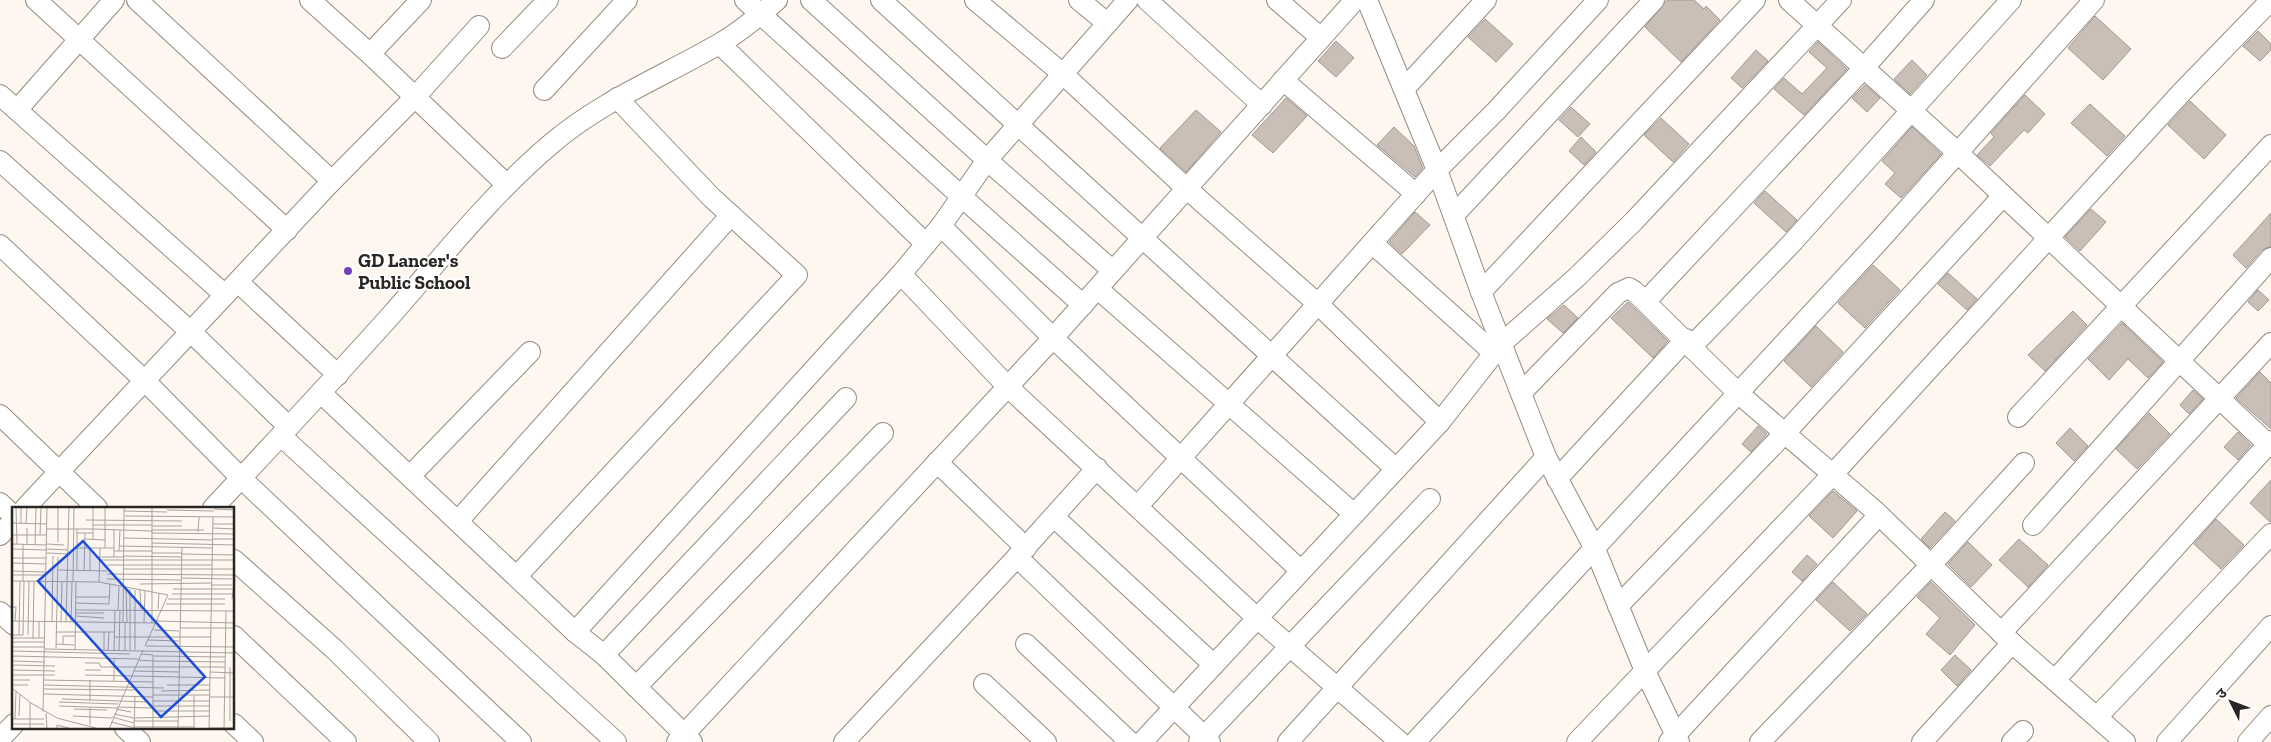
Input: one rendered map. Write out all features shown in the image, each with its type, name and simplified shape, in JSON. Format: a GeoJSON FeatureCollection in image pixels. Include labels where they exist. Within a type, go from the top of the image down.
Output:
{"type":"FeatureCollection","features":[{"type":"Feature","properties":{"kind":"street"},"geometry":{"type":"LineString","coordinates":[[36,0],[287,230]]}},
{"type":"Feature","properties":{"kind":"street"},"geometry":{"type":"LineString","coordinates":[[17,110],[114,0]]}},
{"type":"Feature","properties":{"kind":"street"},"geometry":{"type":"LineString","coordinates":[[137,0],[332,181]]}},
{"type":"Feature","properties":{"kind":"street"},"geometry":{"type":"LineString","coordinates":[[311,0],[506,184]]}},
{"type":"Feature","properties":{"kind":"street"},"geometry":{"type":"LineString","coordinates":[[370,54],[421,0]]}},
{"type":"Feature","properties":{"kind":"street"},"geometry":{"type":"LineString","coordinates":[[502,48],[548,0]]}},
{"type":"Feature","properties":{"kind":"street"},"geometry":{"type":"LineString","coordinates":[[544,90],[627,0]]}},
{"type":"Feature","properties":{"kind":"street"},"geometry":{"type":"LineString","coordinates":[[745,0],[962,198],[1083,305]]}},
{"type":"Feature","properties":{"kind":"street"},"geometry":{"type":"LineString","coordinates":[[215,507],[338,375],[506,184],[577,122],[617,98],[720,44],[777,0]]}},
{"type":"Feature","properties":{"kind":"street"},"geometry":{"type":"LineString","coordinates":[[811,0],[987,160],[1113,271]]}},
{"type":"Feature","properties":{"kind":"street"},"geometry":{"type":"LineString","coordinates":[[881,0],[1396,469]]}},
{"type":"Feature","properties":{"kind":"street"},"geometry":{"type":"LineString","coordinates":[[976,0],[1064,75],[1186,188],[1318,304],[1440,422]]}},
{"type":"Feature","properties":{"kind":"street"},"geometry":{"type":"LineString","coordinates":[[1079,0],[1107,23]]}},
{"type":"Feature","properties":{"kind":"street"},"geometry":{"type":"LineString","coordinates":[[575,632],[901,274],[941,226],[987,160],[1064,75],[1128,0]]}},
{"type":"Feature","properties":{"kind":"street"},"geometry":{"type":"LineString","coordinates":[[1146,0],[1262,105]]}},
{"type":"Feature","properties":{"kind":"street"},"geometry":{"type":"LineString","coordinates":[[1278,0],[1321,38]]}},
{"type":"Feature","properties":{"kind":"street"},"geometry":{"type":"LineString","coordinates":[[321,393],[575,632],[604,655],[636,686],[685,739],[937,462],[1098,289],[1186,188],[1357,0],[1405,88],[1454,215],[1481,292],[1498,349],[1521,393],[1546,457],[1595,549],[1674,740],[1879,515]]}},
{"type":"Feature","properties":{"kind":"street"},"geometry":{"type":"LineString","coordinates":[[1405,88],[1486,0]]}},
{"type":"Feature","properties":{"kind":"street"},"geometry":{"type":"LineString","coordinates":[[1138,506],[1437,170],[1496,111],[1598,0]]}},
{"type":"Feature","properties":{"kind":"street"},"geometry":{"type":"LineString","coordinates":[[1454,215],[1654,0]]}},
{"type":"Feature","properties":{"kind":"street"},"geometry":{"type":"LineString","coordinates":[[1481,292],[1755,0]]}},
{"type":"Feature","properties":{"kind":"street"},"geometry":{"type":"LineString","coordinates":[[1789,0],[1863,69],[1912,110],[2219,399],[2270,444],[2055,680]]}},
{"type":"Feature","properties":{"kind":"street"},"geometry":{"type":"LineString","coordinates":[[1142,742],[1440,422],[1498,349],[1577,277],[1634,221],[1841,0]]}},
{"type":"Feature","properties":{"kind":"street"},"geometry":{"type":"LineString","coordinates":[[1646,301],[1863,69],[1924,0]]}},
{"type":"Feature","properties":{"kind":"street"},"geometry":{"type":"LineString","coordinates":[[1557,479],[1689,342],[1790,245],[2012,0]]}},
{"type":"Feature","properties":{"kind":"street"},"geometry":{"type":"LineString","coordinates":[[1414,742],[1872,249],[2094,0]]}},
{"type":"Feature","properties":{"kind":"street"},"geometry":{"type":"LineString","coordinates":[[1578,742],[1832,474],[2181,93],[2271,0]]}},
{"type":"Feature","properties":{"kind":"street"},"geometry":{"type":"LineString","coordinates":[[26,507],[332,181],[415,97],[479,26]]}},
{"type":"Feature","properties":{"kind":"street"},"geometry":{"type":"LineString","coordinates":[[720,44],[926,244]]}},
{"type":"Feature","properties":{"kind":"street"},"geometry":{"type":"LineString","coordinates":[[1283,80],[1416,194]]}},
{"type":"Feature","properties":{"kind":"street"},"geometry":{"type":"LineString","coordinates":[[0,94],[232,289],[338,375]]}},
{"type":"Feature","properties":{"kind":"street"},"geometry":{"type":"LineString","coordinates":[[517,576],[797,275],[681,166],[617,98]]}},
{"type":"Feature","properties":{"kind":"street"},"geometry":{"type":"LineString","coordinates":[[2018,417],[2271,145]]}},
{"type":"Feature","properties":{"kind":"street"},"geometry":{"type":"LineString","coordinates":[[0,161],[191,332],[285,431],[616,742]]}},
{"type":"Feature","properties":{"kind":"street"},"geometry":{"type":"LineString","coordinates":[[1618,606],[1785,433],[2004,196]]}},
{"type":"Feature","properties":{"kind":"street"},"geometry":{"type":"LineString","coordinates":[[458,520],[731,215]]}},
{"type":"Feature","properties":{"kind":"street"},"geometry":{"type":"LineString","coordinates":[[941,226],[1053,338],[1180,460],[1301,571]]}},
{"type":"Feature","properties":{"kind":"street"},"geometry":{"type":"LineString","coordinates":[[1372,243],[1498,349]]}},
{"type":"Feature","properties":{"kind":"street"},"geometry":{"type":"LineString","coordinates":[[0,245],[145,381],[241,478],[521,742]]}},
{"type":"Feature","properties":{"kind":"street"},"geometry":{"type":"LineString","coordinates":[[2033,525],[2271,258]]}},
{"type":"Feature","properties":{"kind":"street"},"geometry":{"type":"LineString","coordinates":[[901,274],[1008,387],[1257,618],[1400,742]]}},
{"type":"Feature","properties":{"kind":"street"},"geometry":{"type":"LineString","coordinates":[[1521,393],[1618,293],[1628,288],[1646,301],[1689,342],[1738,393],[1879,515],[2007,638],[2097,718],[2116,739]]}},
{"type":"Feature","properties":{"kind":"street"},"geometry":{"type":"LineString","coordinates":[[1098,289],[1354,514]]}},
{"type":"Feature","properties":{"kind":"street"},"geometry":{"type":"LineString","coordinates":[[1922,742],[2007,638],[2271,343]]}},
{"type":"Feature","properties":{"kind":"street"},"geometry":{"type":"LineString","coordinates":[[410,476],[530,352]]}},
{"type":"Feature","properties":{"kind":"street"},"geometry":{"type":"LineString","coordinates":[[604,655],[846,398]]}},
{"type":"Feature","properties":{"kind":"street"},"geometry":{"type":"LineString","coordinates":[[0,415],[96,507]]}},
{"type":"Feature","properties":{"kind":"street"},"geometry":{"type":"LineString","coordinates":[[636,686],[883,433]]}},
{"type":"Feature","properties":{"kind":"street"},"geometry":{"type":"LineString","coordinates":[[1288,742],[1546,457]]}},
{"type":"Feature","properties":{"kind":"street"},"geometry":{"type":"LineString","coordinates":[[937,462],[1022,553],[1204,740],[1290,645],[1430,499]]}},
{"type":"Feature","properties":{"kind":"street"},"geometry":{"type":"LineString","coordinates":[[1760,742],[1932,565],[2024,463]]}},
{"type":"Feature","properties":{"kind":"street"},"geometry":{"type":"LineString","coordinates":[[844,742],[1022,553],[1097,468]]}},
{"type":"Feature","properties":{"kind":"street"},"geometry":{"type":"LineString","coordinates":[[0,503],[12,514]]}},
{"type":"Feature","properties":{"kind":"street"},"geometry":{"type":"LineString","coordinates":[[1054,517],[1214,665]]}},
{"type":"Feature","properties":{"kind":"street"},"geometry":{"type":"LineString","coordinates":[[0,535],[12,522]]}},
{"type":"Feature","properties":{"kind":"street"},"geometry":{"type":"LineString","coordinates":[[2097,718],[2271,534]]}},
{"type":"Feature","properties":{"kind":"street"},"geometry":{"type":"LineString","coordinates":[[235,561],[334,649],[430,742]]}},
{"type":"Feature","properties":{"kind":"street"},"geometry":{"type":"LineString","coordinates":[[2167,742],[2271,626]]}},
{"type":"Feature","properties":{"kind":"street"},"geometry":{"type":"LineString","coordinates":[[235,637],[346,742]]}},
{"type":"Feature","properties":{"kind":"street"},"geometry":{"type":"LineString","coordinates":[[1026,644],[1130,742]]}},
{"type":"Feature","properties":{"kind":"street"},"geometry":{"type":"LineString","coordinates":[[984,684],[1046,742]]}},
{"type":"Feature","properties":{"kind":"street"},"geometry":{"type":"LineString","coordinates":[[2248,742],[2271,716]]}},
{"type":"Feature","properties":{"kind":"street"},"geometry":{"type":"LineString","coordinates":[[235,725],[253,742]]}},
{"type":"Feature","properties":{"kind":"street"},"geometry":{"type":"LineString","coordinates":[[0,739],[12,726]]}},
{"type":"Feature","properties":{"kind":"street"},"geometry":{"type":"LineString","coordinates":[[126,730],[140,742]]}},
{"type":"Feature","properties":{"kind":"building"},"geometry":{"type":"Polygon","coordinates":[[[1667,0],[1694,0],[1704,9],[1706,6],[1720,20],[1681,62],[1645,27],[1667,0]]]}},
{"type":"Feature","properties":{"kind":"building"},"geometry":{"type":"Polygon","coordinates":[[[2095,16],[2131,49],[2103,80],[2068,48],[2095,16]]]}},
{"type":"Feature","properties":{"kind":"building"},"geometry":{"type":"Polygon","coordinates":[[[1485,19],[1513,44],[1496,62],[1468,37],[1485,19]]]}},
{"type":"Feature","properties":{"kind":"building"},"geometry":{"type":"Polygon","coordinates":[[[2258,31],[2271,44],[2271,50],[2260,61],[2243,46],[2258,31]]]}},
{"type":"Feature","properties":{"kind":"building"},"geometry":{"type":"Polygon","coordinates":[[[1336,41],[1354,58],[1336,77],[1318,61],[1336,41]]]}},
{"type":"Feature","properties":{"kind":"building"},"geometry":{"type":"Polygon","coordinates":[[[1818,42],[1847,69],[1804,115],[1774,89],[1784,78],[1802,94],[1827,68],[1809,52],[1818,42]]]}},
{"type":"Feature","properties":{"kind":"building"},"geometry":{"type":"Polygon","coordinates":[[[1756,50],[1768,61],[1742,88],[1731,78],[1756,50]]]}},
{"type":"Feature","properties":{"kind":"building"},"geometry":{"type":"Polygon","coordinates":[[[1912,60],[1927,75],[1910,94],[1894,79],[1912,60]]]}},
{"type":"Feature","properties":{"kind":"building"},"geometry":{"type":"Polygon","coordinates":[[[1865,85],[1880,98],[1867,112],[1852,98],[1865,85]]]}},
{"type":"Feature","properties":{"kind":"building"},"geometry":{"type":"Polygon","coordinates":[[[2025,95],[2045,114],[2028,133],[2024,130],[1990,166],[1977,155],[1994,137],[1991,133],[2025,95]]]}},
{"type":"Feature","properties":{"kind":"building"},"geometry":{"type":"Polygon","coordinates":[[[1286,98],[1307,116],[1273,153],[1252,135],[1286,98]]]}},
{"type":"Feature","properties":{"kind":"building"},"geometry":{"type":"Polygon","coordinates":[[[2190,101],[2226,135],[2204,159],[2168,125],[2190,101]]]}},
{"type":"Feature","properties":{"kind":"building"},"geometry":{"type":"Polygon","coordinates":[[[2090,104],[2125,136],[2107,156],[2071,123],[2090,104]]]}},
{"type":"Feature","properties":{"kind":"building"},"geometry":{"type":"Polygon","coordinates":[[[1571,107],[1590,124],[1578,137],[1559,120],[1571,107]]]}},
{"type":"Feature","properties":{"kind":"building"},"geometry":{"type":"Polygon","coordinates":[[[1196,110],[1221,132],[1186,172],[1160,148],[1196,110]]]}},
{"type":"Feature","properties":{"kind":"building"},"geometry":{"type":"Polygon","coordinates":[[[1661,118],[1689,144],[1673,162],[1644,135],[1661,118]]]}},
{"type":"Feature","properties":{"kind":"building"},"geometry":{"type":"Polygon","coordinates":[[[1394,127],[1414,146],[1423,168],[1415,177],[1377,145],[1394,127]]]}},
{"type":"Feature","properties":{"kind":"building"},"geometry":{"type":"Polygon","coordinates":[[[1912,127],[1941,154],[1901,198],[1885,184],[1895,173],[1882,161],[1912,127]]]}},
{"type":"Feature","properties":{"kind":"building"},"geometry":{"type":"Polygon","coordinates":[[[1581,137],[1596,152],[1584,165],[1569,151],[1581,137]]]}},
{"type":"Feature","properties":{"kind":"building"},"geometry":{"type":"Polygon","coordinates":[[[1765,191],[1797,220],[1786,232],[1754,203],[1765,191]]]}},
{"type":"Feature","properties":{"kind":"building"},"geometry":{"type":"Polygon","coordinates":[[[2091,209],[2106,222],[2080,251],[2065,237],[2091,209]]]}},
{"type":"Feature","properties":{"kind":"building"},"geometry":{"type":"Polygon","coordinates":[[[1415,212],[1430,225],[1402,254],[1389,242],[1415,212]]]}},
{"type":"Feature","properties":{"kind":"building"},"geometry":{"type":"Polygon","coordinates":[[[2271,213],[2271,246],[2262,250],[2246,268],[2233,255],[2271,213]]]}},
{"type":"Feature","properties":{"kind":"building"},"geometry":{"type":"Polygon","coordinates":[[[1873,265],[1900,290],[1865,328],[1838,303],[1873,265]]]}},
{"type":"Feature","properties":{"kind":"building"},"geometry":{"type":"Polygon","coordinates":[[[1948,273],[1977,299],[1967,310],[1938,284],[1948,273]]]}},
{"type":"Feature","properties":{"kind":"building"},"geometry":{"type":"Polygon","coordinates":[[[2258,290],[2269,300],[2258,311],[2248,302],[2258,290]]]}},
{"type":"Feature","properties":{"kind":"building"},"geometry":{"type":"Polygon","coordinates":[[[1628,302],[1668,341],[1653,358],[1611,318],[1628,302]]]}},
{"type":"Feature","properties":{"kind":"building"},"geometry":{"type":"Polygon","coordinates":[[[1564,305],[1578,318],[1563,333],[1547,319],[1564,305]]]}},
{"type":"Feature","properties":{"kind":"building"},"geometry":{"type":"Polygon","coordinates":[[[2073,311],[2087,325],[2045,371],[2028,355],[2073,311]]]}},
{"type":"Feature","properties":{"kind":"building"},"geometry":{"type":"Polygon","coordinates":[[[2122,323],[2163,362],[2148,378],[2128,359],[2109,380],[2088,359],[2122,323]]]}},
{"type":"Feature","properties":{"kind":"building"},"geometry":{"type":"Polygon","coordinates":[[[1816,326],[1843,352],[1811,387],[1784,361],[1816,326]]]}},
{"type":"Feature","properties":{"kind":"building"},"geometry":{"type":"Polygon","coordinates":[[[2260,372],[2271,383],[2271,429],[2236,398],[2260,372]]]}},
{"type":"Feature","properties":{"kind":"building"},"geometry":{"type":"Polygon","coordinates":[[[2193,390],[2203,399],[2189,414],[2180,405],[2193,390]]]}},
{"type":"Feature","properties":{"kind":"building"},"geometry":{"type":"Polygon","coordinates":[[[2149,413],[2170,434],[2137,469],[2116,449],[2149,413]]]}},
{"type":"Feature","properties":{"kind":"building"},"geometry":{"type":"Polygon","coordinates":[[[1758,426],[1767,434],[1751,452],[1742,444],[1758,426]]]}},
{"type":"Feature","properties":{"kind":"building"},"geometry":{"type":"Polygon","coordinates":[[[2070,428],[2088,446],[2074,461],[2056,443],[2070,428]]]}},
{"type":"Feature","properties":{"kind":"building"},"geometry":{"type":"Polygon","coordinates":[[[2238,432],[2251,445],[2238,460],[2224,447],[2238,432]]]}},
{"type":"Feature","properties":{"kind":"building"},"geometry":{"type":"Polygon","coordinates":[[[2271,480],[2271,522],[2270,522],[2250,503],[2271,480]]]}},
{"type":"Feature","properties":{"kind":"building"},"geometry":{"type":"Polygon","coordinates":[[[1833,491],[1857,511],[1833,538],[1809,516],[1833,491]]]}},
{"type":"Feature","properties":{"kind":"building"},"geometry":{"type":"Polygon","coordinates":[[[1945,512],[1955,521],[1930,548],[1921,539],[1945,512]]]}},
{"type":"Feature","properties":{"kind":"building"},"geometry":{"type":"Polygon","coordinates":[[[2216,519],[2244,545],[2221,569],[2194,544],[2216,519]]]}},
{"type":"Feature","properties":{"kind":"building"},"geometry":{"type":"Polygon","coordinates":[[[2019,539],[2048,565],[2028,587],[1999,560],[2019,539]]]}},
{"type":"Feature","properties":{"kind":"building"},"geometry":{"type":"Polygon","coordinates":[[[1968,542],[1992,565],[1971,587],[1948,564],[1968,542]]]}},
{"type":"Feature","properties":{"kind":"building"},"geometry":{"type":"Polygon","coordinates":[[[1807,555],[1817,564],[1802,581],[1792,572],[1807,555]]]}},
{"type":"Feature","properties":{"kind":"building"},"geometry":{"type":"Polygon","coordinates":[[[1833,582],[1867,614],[1850,631],[1816,600],[1833,582]]]}},
{"type":"Feature","properties":{"kind":"building"},"geometry":{"type":"Polygon","coordinates":[[[1931,582],[1975,625],[1950,655],[1926,634],[1940,618],[1917,597],[1931,582]]]}},
{"type":"Feature","properties":{"kind":"building"},"geometry":{"type":"Polygon","coordinates":[[[1955,655],[1971,670],[1957,686],[1941,670],[1955,655]]]}},
{"type":"Feature","properties":{"kind":"place","name":"GD Lancer's Public School"},"geometry":{"type":"Point","coordinates":[348,271]}}]}
